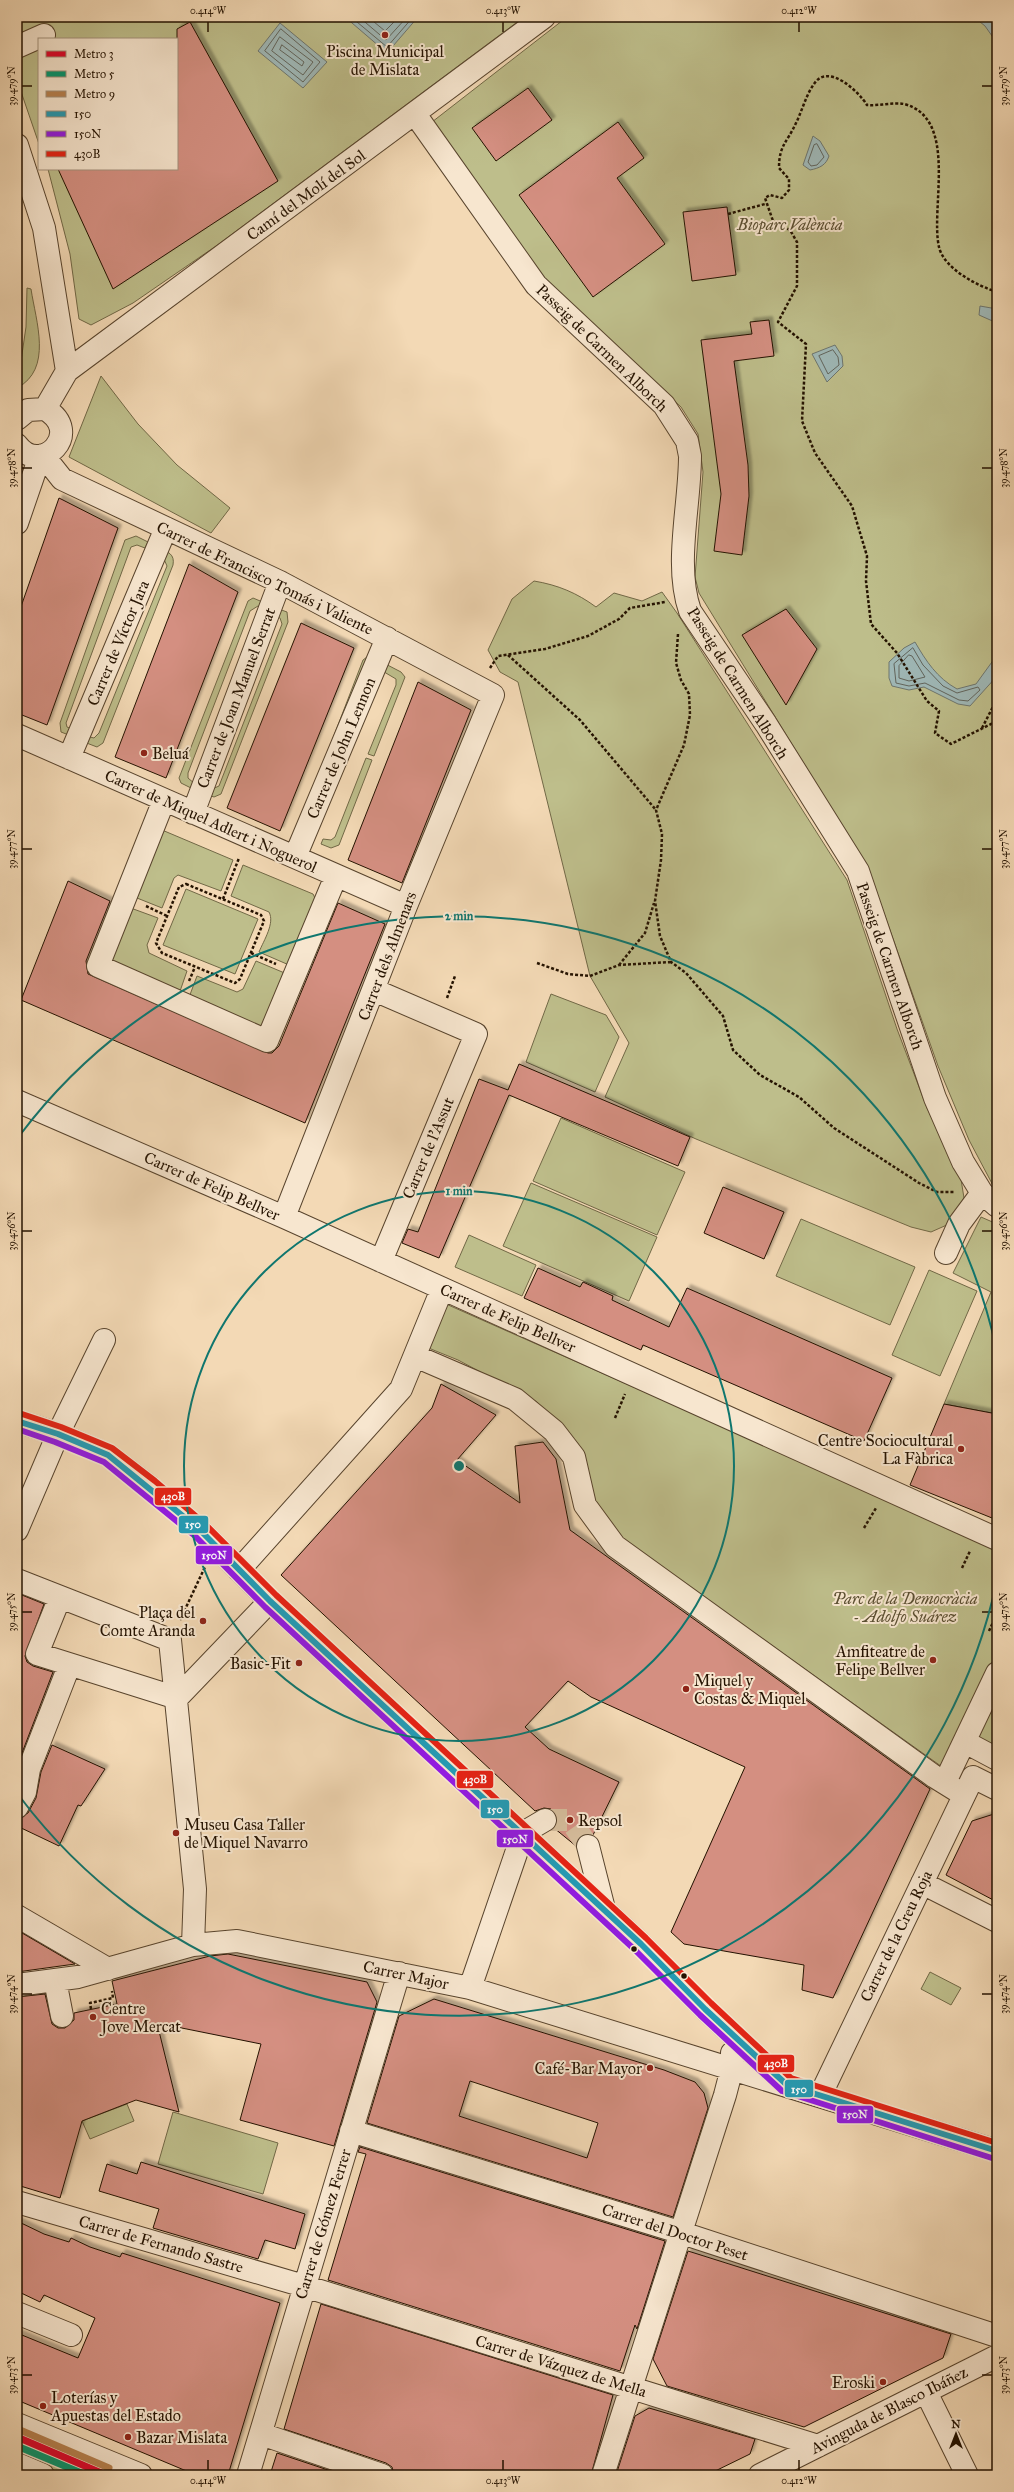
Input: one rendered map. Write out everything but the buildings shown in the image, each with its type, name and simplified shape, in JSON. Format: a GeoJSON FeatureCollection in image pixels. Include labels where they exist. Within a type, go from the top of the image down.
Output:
{"type":"FeatureCollection","features":[{"type":"Feature","properties":{"kind":"street","name":"Camí del Molí del Sol"},"geometry":{"type":"LineString","coordinates":[[67,371],[415,114],[538,21]]}},
{"type":"Feature","properties":{"kind":"street"},"geometry":{"type":"LineString","coordinates":[[17,47],[44,35]]}},
{"type":"Feature","properties":{"kind":"street","name":"Passeig de Carmen Alborch"},"geometry":{"type":"LineString","coordinates":[[415,114],[536,285],[647,387],[678,424],[687,441],[690,456],[683,576],[688,604],[766,724],[858,872],[935,1098],[963,1162],[985,1194]]}},
{"type":"Feature","properties":{"kind":"street"},"geometry":{"type":"LineString","coordinates":[[17,145],[44,228],[67,371],[27,412]]}},
{"type":"Feature","properties":{"kind":"street"},"geometry":{"type":"LineString","coordinates":[[17,523],[32,480],[26,450],[55,449],[62,434],[58,419],[27,412]]}},
{"type":"Feature","properties":{"kind":"street","name":"Carrer de Francisco Tomás i Valiente"},"geometry":{"type":"LineString","coordinates":[[26,450],[62,479],[280,582],[486,691]]}},
{"type":"Feature","properties":{"kind":"street","name":"Carrer de Víctor Jara"},"geometry":{"type":"LineString","coordinates":[[69,758],[166,528]]}},
{"type":"Feature","properties":{"kind":"street","name":"Carrer de Joan Manuel Serrat"},"geometry":{"type":"LineString","coordinates":[[193,813],[280,582]]}},
{"type":"Feature","properties":{"kind":"street","name":"Carrer de John Lennon"},"geometry":{"type":"LineString","coordinates":[[295,857],[386,638]]}},
{"type":"Feature","properties":{"kind":"street","name":"Carrer dels Almenars"},"geometry":{"type":"LineString","coordinates":[[284,1218],[374,990],[486,691]]}},
{"type":"Feature","properties":{"kind":"street","name":"Carrer de Miquel Adlert i Noguerol"},"geometry":{"type":"LineString","coordinates":[[17,735],[406,906]]}},
{"type":"Feature","properties":{"kind":"street"},"geometry":{"type":"LineString","coordinates":[[164,800],[98,966],[267,1041],[336,876]]}},
{"type":"Feature","properties":{"kind":"street","name":"Carrer de l'Assut"},"geometry":{"type":"LineString","coordinates":[[374,990],[476,1034],[381,1261]]}},
{"type":"Feature","properties":{"kind":"street","name":"Carrer de Felip Bellver"},"geometry":{"type":"LineString","coordinates":[[17,1101],[381,1261],[997,1539]]}},
{"type":"Feature","properties":{"kind":"street"},"geometry":{"type":"LineString","coordinates":[[946,1253],[959,1224],[985,1194]]}},
{"type":"Feature","properties":{"kind":"street"},"geometry":{"type":"LineString","coordinates":[[239,1570],[401,1390],[442,1289]]}},
{"type":"Feature","properties":{"kind":"street"},"geometry":{"type":"LineString","coordinates":[[17,1530],[58,1434],[104,1340]]}},
{"type":"Feature","properties":{"kind":"street"},"geometry":{"type":"LineString","coordinates":[[415,1356],[515,1399],[554,1431],[574,1457],[585,1506],[615,1546],[945,1782],[997,1789]]}},
{"type":"Feature","properties":{"kind":"street"},"geometry":{"type":"LineString","coordinates":[[17,1421],[58,1434],[114,1460],[150,1487],[200,1530],[270,1601],[523,1833],[604,1909],[723,2026],[787,2085]]}},
{"type":"Feature","properties":{"kind":"street"},"geometry":{"type":"LineString","coordinates":[[17,1580],[170,1640],[195,1889],[193,1944]]}},
{"type":"Feature","properties":{"kind":"street"},"geometry":{"type":"LineString","coordinates":[[60,1597],[37,1654],[69,1666],[177,1698]]}},
{"type":"Feature","properties":{"kind":"street"},"geometry":{"type":"LineString","coordinates":[[177,1698],[270,1601]]}},
{"type":"Feature","properties":{"kind":"street"},"geometry":{"type":"LineString","coordinates":[[17,1807],[25,1792],[29,1769],[69,1666]]}},
{"type":"Feature","properties":{"kind":"street"},"geometry":{"type":"LineString","coordinates":[[945,1782],[997,1673]]}},
{"type":"Feature","properties":{"kind":"street"},"geometry":{"type":"LineString","coordinates":[[965,1742],[997,1759]]}},
{"type":"Feature","properties":{"kind":"street","name":"Carrer de la Creu Roja"},"geometry":{"type":"LineString","coordinates":[[820,2096],[969,1786]]}},
{"type":"Feature","properties":{"kind":"street"},"geometry":{"type":"LineString","coordinates":[[470,1988],[523,1833],[545,1820]]}},
{"type":"Feature","properties":{"kind":"street"},"geometry":{"type":"LineString","coordinates":[[588,1846],[604,1909]]}},
{"type":"Feature","properties":{"kind":"street"},"geometry":{"type":"LineString","coordinates":[[922,1883],[997,1922]]}},
{"type":"Feature","properties":{"kind":"street"},"geometry":{"type":"LineString","coordinates":[[17,1916],[108,1969]]}},
{"type":"Feature","properties":{"kind":"street","name":"Carrer Major"},"geometry":{"type":"LineString","coordinates":[[17,1985],[55,1980],[108,1969],[193,1944],[237,1941],[470,1988],[997,2151]]}},
{"type":"Feature","properties":{"kind":"street","name":"Carrer de Gómez Ferrer"},"geometry":{"type":"LineString","coordinates":[[248,2475],[399,1973]]}},
{"type":"Feature","properties":{"kind":"street"},"geometry":{"type":"LineString","coordinates":[[55,1980],[62,2016]]}},
{"type":"Feature","properties":{"kind":"street"},"geometry":{"type":"LineString","coordinates":[[603,2475],[725,2095],[732,2068],[731,2039],[723,2026]]}},
{"type":"Feature","properties":{"kind":"street","name":"Carrer del Doctor Peset"},"geometry":{"type":"LineString","coordinates":[[351,2131],[680,2232],[997,2336]]}},
{"type":"Feature","properties":{"kind":"street","name":"Carrer de Fernando Sastre"},"geometry":{"type":"LineString","coordinates":[[17,2202],[304,2286]]}},
{"type":"Feature","properties":{"kind":"street","name":"Carrer de Vázquez de Mella"},"geometry":{"type":"LineString","coordinates":[[304,2286],[818,2446]]}},
{"type":"Feature","properties":{"kind":"street"},"geometry":{"type":"LineString","coordinates":[[17,2313],[71,2335]]}},
{"type":"Feature","properties":{"kind":"street","name":"Avinguda de Blasco Ibáñez"},"geometry":{"type":"LineString","coordinates":[[772,2472],[818,2446],[997,2356]]}},
{"type":"Feature","properties":{"kind":"street"},"geometry":{"type":"LineString","coordinates":[[926,2392],[966,2475]]}},
{"type":"Feature","properties":{"kind":"street"},"geometry":{"type":"LineString","coordinates":[[17,2424],[140,2475]]}},
{"type":"Feature","properties":{"kind":"street"},"geometry":{"type":"LineString","coordinates":[[261,2434],[382,2475]]}},
{"type":"Feature","properties":{"kind":"street"},"geometry":{"type":"LineString","coordinates":[[17,2464],[43,2475]]}},
{"type":"Feature","properties":{"kind":"path"},"geometry":{"type":"LineString","coordinates":[[997,292],[979,286],[954,270],[939,248],[938,143],[929,123],[916,110],[903,104],[868,105],[862,95],[840,78],[823,77],[814,83],[793,128],[779,151],[779,168],[789,179],[789,190],[782,198],[770,195],[765,198],[773,222],[790,230],[797,242],[796,286],[778,322],[806,344],[802,421],[816,453],[852,506],[868,556],[866,581],[871,624],[897,652],[927,701],[939,711],[935,733],[951,744],[997,721]]}},
{"type":"Feature","properties":{"kind":"path"},"geometry":{"type":"LineString","coordinates":[[728,214],[766,204]]}},
{"type":"Feature","properties":{"kind":"path"},"geometry":{"type":"LineString","coordinates":[[486,691],[498,656],[545,650],[588,636],[619,619],[630,608],[688,604],[676,639],[676,663],[681,680],[689,694],[690,715],[684,745],[656,810]]}},
{"type":"Feature","properties":{"kind":"path"},"geometry":{"type":"LineString","coordinates":[[508,655],[580,720],[656,810],[662,834],[661,860],[655,901],[645,933],[619,965]]}},
{"type":"Feature","properties":{"kind":"path"},"geometry":{"type":"LineString","coordinates":[[981,729],[997,699]]}},
{"type":"Feature","properties":{"kind":"path"},"geometry":{"type":"LineString","coordinates":[[223,899],[239,857]]}},
{"type":"Feature","properties":{"kind":"path"},"geometry":{"type":"LineString","coordinates":[[186,884],[223,899],[261,915],[264,922],[240,979],[235,983],[162,953],[156,943],[179,887],[186,884]]}},
{"type":"Feature","properties":{"kind":"path"},"geometry":{"type":"LineString","coordinates":[[655,901],[660,936],[672,962],[686,973],[723,1016],[733,1050],[760,1075],[799,1097],[834,1128],[925,1186],[937,1192],[985,1194]]}},
{"type":"Feature","properties":{"kind":"path"},"geometry":{"type":"LineString","coordinates":[[537,963],[568,974],[590,976],[619,965],[672,962]]}},
{"type":"Feature","properties":{"kind":"path"},"geometry":{"type":"LineString","coordinates":[[615,1418],[626,1392]]}},
{"type":"Feature","properties":{"kind":"path"},"geometry":{"type":"LineString","coordinates":[[864,1528],[879,1502]]}},
{"type":"Feature","properties":{"kind":"path"},"geometry":{"type":"LineString","coordinates":[[962,1568],[971,1550]]}},
{"type":"Feature","properties":{"kind":"path"},"geometry":{"type":"LineString","coordinates":[[170,1640],[205,1567]]}},
{"type":"Feature","properties":{"kind":"path"},"geometry":{"type":"LineString","coordinates":[[989,1631],[995,1618]]}},
{"type":"Feature","properties":{"kind":"green space"},"geometry":{"type":"Polygon","coordinates":[[[17,17],[524,17],[216,246],[133,303],[91,325],[79,319],[70,254],[48,170],[178,170],[178,38],[38,38],[38,141],[17,80],[17,17]]]}},
{"type":"Feature","properties":{"kind":"green space","name":"Bioparc València"},"geometry":{"type":"Polygon","coordinates":[[[567,17],[997,17],[997,1193],[969,1140],[938,1066],[868,868],[699,593],[695,577],[703,472],[698,434],[681,407],[541,275],[432,122],[567,17]]]}},
{"type":"Feature","properties":{"kind":"green space"},"geometry":{"type":"Polygon","coordinates":[[[27,288],[31,289],[36,316],[39,357],[35,369],[28,380],[17,388],[26,327],[27,288]]]}},
{"type":"Feature","properties":{"kind":"green space"},"geometry":{"type":"Polygon","coordinates":[[[101,376],[138,424],[177,465],[230,508],[211,533],[69,457],[101,376]]]}},
{"type":"Feature","properties":{"kind":"green space"},"geometry":{"type":"Polygon","coordinates":[[[136,536],[148,542],[145,548],[137,545],[131,547],[66,723],[67,727],[76,731],[74,737],[61,732],[60,723],[125,540],[136,536]]]}},
{"type":"Feature","properties":{"kind":"green space"},"geometry":{"type":"Polygon","coordinates":[[[159,548],[168,552],[172,556],[173,565],[103,743],[97,747],[84,742],[86,736],[94,738],[99,733],[167,566],[159,548]]]}},
{"type":"Feature","properties":{"kind":"green space"},"geometry":{"type":"Polygon","coordinates":[[[534,581],[567,590],[596,607],[614,593],[642,601],[662,592],[677,613],[847,880],[897,1029],[927,1108],[960,1173],[964,1198],[949,1224],[931,1232],[911,1227],[696,1139],[605,1097],[629,1043],[590,976],[518,682],[500,672],[488,650],[512,599],[534,581]]]}},
{"type":"Feature","properties":{"kind":"green space"},"geometry":{"type":"Polygon","coordinates":[[[253,598],[265,603],[263,608],[258,606],[250,611],[188,773],[188,778],[195,784],[193,789],[181,783],[179,778],[248,601],[253,598]]]}},
{"type":"Feature","properties":{"kind":"green space"},"geometry":{"type":"Polygon","coordinates":[[[276,608],[287,612],[288,622],[221,794],[214,797],[203,793],[219,786],[282,624],[280,618],[273,614],[276,608]]]}},
{"type":"Feature","properties":{"kind":"green space"},"geometry":{"type":"Polygon","coordinates":[[[367,657],[372,657],[401,672],[405,677],[374,756],[368,754],[396,685],[396,679],[374,666],[337,739],[333,738],[363,660],[367,657]]]}},
{"type":"Feature","properties":{"kind":"green space"},"geometry":{"type":"Polygon","coordinates":[[[366,758],[372,760],[339,845],[331,848],[321,844],[323,839],[331,840],[335,837],[366,758]]]}},
{"type":"Feature","properties":{"kind":"green space"},"geometry":{"type":"Polygon","coordinates":[[[162,830],[233,860],[221,891],[178,875],[174,878],[162,908],[132,896],[162,830]]]}},
{"type":"Feature","properties":{"kind":"green space"},"geometry":{"type":"Polygon","coordinates":[[[243,865],[313,894],[316,900],[289,965],[259,952],[270,926],[271,921],[269,912],[231,896],[243,865]]]}},
{"type":"Feature","properties":{"kind":"green space"},"geometry":{"type":"Polygon","coordinates":[[[186,889],[258,919],[235,974],[163,945],[186,889]]]}},
{"type":"Feature","properties":{"kind":"green space"},"geometry":{"type":"Polygon","coordinates":[[[128,907],[158,918],[147,945],[149,953],[187,971],[178,997],[105,963],[128,907]]]}},
{"type":"Feature","properties":{"kind":"green space"},"geometry":{"type":"Polygon","coordinates":[[[256,961],[287,974],[261,1034],[188,1000],[197,976],[237,992],[243,989],[256,961]]]}},
{"type":"Feature","properties":{"kind":"green space"},"geometry":{"type":"Polygon","coordinates":[[[551,994],[606,1015],[619,1037],[595,1092],[526,1062],[551,994]]]}},
{"type":"Feature","properties":{"kind":"green space"},"geometry":{"type":"Polygon","coordinates":[[[561,1118],[685,1172],[657,1235],[533,1181],[561,1118]]]}},
{"type":"Feature","properties":{"kind":"green space"},"geometry":{"type":"Polygon","coordinates":[[[531,1183],[657,1237],[629,1301],[503,1246],[531,1183]]]}},
{"type":"Feature","properties":{"kind":"green space"},"geometry":{"type":"Polygon","coordinates":[[[981,1217],[997,1224],[997,1414],[944,1404],[991,1292],[953,1273],[981,1217]]]}},
{"type":"Feature","properties":{"kind":"green space"},"geometry":{"type":"Polygon","coordinates":[[[801,1219],[915,1267],[890,1325],[776,1276],[801,1219]]]}},
{"type":"Feature","properties":{"kind":"green space"},"geometry":{"type":"Polygon","coordinates":[[[469,1235],[536,1265],[522,1296],[455,1267],[469,1235]]]}},
{"type":"Feature","properties":{"kind":"green space"},"geometry":{"type":"Polygon","coordinates":[[[929,1270],[977,1291],[940,1376],[892,1355],[929,1270]]]}},
{"type":"Feature","properties":{"kind":"green space","name":"Parc de la Democràcia - Adolfo Suárez"},"geometry":{"type":"Polygon","coordinates":[[[446,1304],[997,1548],[997,1656],[945,1769],[603,1525],[574,1440],[537,1402],[458,1360],[426,1347],[446,1304]]]}},
{"type":"Feature","properties":{"kind":"green space"},"geometry":{"type":"Polygon","coordinates":[[[997,1687],[997,1751],[973,1738],[997,1687]]]}},
{"type":"Feature","properties":{"kind":"green space"},"geometry":{"type":"Polygon","coordinates":[[[930,1972],[961,1988],[951,2005],[921,1989],[930,1972]]]}},
{"type":"Feature","properties":{"kind":"green space"},"geometry":{"type":"Polygon","coordinates":[[[127,2104],[134,2121],[90,2139],[82,2121],[127,2104]]]}},
{"type":"Feature","properties":{"kind":"green space"},"geometry":{"type":"Polygon","coordinates":[[[173,2112],[278,2143],[263,2194],[158,2164],[173,2112]]]}},
{"type":"Feature","properties":{"kind":"green space"},"geometry":{"type":"Polygon","coordinates":[[[17,2432],[121,2475],[61,2475],[17,2456],[17,2432]]]}},
{"type":"Feature","properties":{"kind":"water","name":"Piscina Municipal de Mislata"},"geometry":{"type":"Polygon","coordinates":[[[345,17],[418,17],[387,53],[345,17]]]}},
{"type":"Feature","properties":{"kind":"water"},"geometry":{"type":"Polygon","coordinates":[[[974,17],[997,17],[997,43],[985,26],[974,17]]]}},
{"type":"Feature","properties":{"kind":"water"},"geometry":{"type":"Polygon","coordinates":[[[280,23],[327,62],[303,88],[258,51],[280,23]]]}},
{"type":"Feature","properties":{"kind":"water"},"geometry":{"type":"Polygon","coordinates":[[[813,136],[820,141],[829,156],[822,166],[810,170],[803,165],[813,136]]]}},
{"type":"Feature","properties":{"kind":"water"},"geometry":{"type":"Polygon","coordinates":[[[980,306],[997,309],[997,323],[979,315],[980,306]]]}},
{"type":"Feature","properties":{"kind":"water"},"geometry":{"type":"Polygon","coordinates":[[[835,345],[842,356],[843,366],[827,382],[812,354],[835,345]]]}},
{"type":"Feature","properties":{"kind":"water"},"geometry":{"type":"Polygon","coordinates":[[[915,642],[923,656],[938,674],[957,689],[976,684],[997,655],[997,676],[970,706],[958,704],[924,687],[909,690],[892,686],[889,678],[889,662],[904,648],[915,642]]]}},
{"type":"Feature","properties":{"kind":"tunnel"},"geometry":{"type":"LineString","coordinates":[[545,1820],[570,1820],[588,1846]]}},
{"type":"Feature","properties":{"kind":"metro line","name":"9"},"geometry":{"type":"LineString","coordinates":[[20,2430],[109,2468]]}},
{"type":"Feature","properties":{"kind":"metro line","name":"3"},"geometry":{"type":"LineString","coordinates":[[17,2437],[106,2475]]}},
{"type":"Feature","properties":{"kind":"metro line","name":"5"},"geometry":{"type":"LineString","coordinates":[[17,2446],[86,2475]]}},
{"type":"Feature","properties":{"kind":"transit line","name":"430B"},"geometry":{"type":"LineString","coordinates":[[19,1413],[61,1427],[112,1448],[155,1481],[205,1524],[276,1595],[646,1938],[711,2003],[791,2078],[997,2143]]}},
{"type":"Feature","properties":{"kind":"transit line","name":"150"},"geometry":{"type":"LineString","coordinates":[[17,1421],[58,1434],[108,1455],[200,1530],[270,1601],[641,1944],[705,2009],[787,2085],[997,2151]]}},
{"type":"Feature","properties":{"kind":"transit line","name":"150N"},"geometry":{"type":"LineString","coordinates":[[17,1429],[55,1442],[104,1462],[195,1536],[265,1607],[635,1950],[700,2015],[782,2091],[995,2159]]}},
{"type":"Feature","properties":{"kind":"place","name":"Piscina Municipal de Mislata"},"geometry":{"type":"Point","coordinates":[385,35]}},
{"type":"Feature","properties":{"kind":"place","name":"Beluá"},"geometry":{"type":"Point","coordinates":[144,753]}},
{"type":"Feature","properties":{"kind":"place","name":"Centre Sociocultural La Fàbrica"},"geometry":{"type":"Point","coordinates":[961,1449]}},
{"type":"Feature","properties":{"kind":"place","name":"Plaça del Comte Aranda"},"geometry":{"type":"Point","coordinates":[203,1621]}},
{"type":"Feature","properties":{"kind":"place","name":"Amfiteatre de Felipe Bellver"},"geometry":{"type":"Point","coordinates":[933,1660]}},
{"type":"Feature","properties":{"kind":"place","name":"Basic-Fit"},"geometry":{"type":"Point","coordinates":[299,1663]}},
{"type":"Feature","properties":{"kind":"place","name":"Miquel y Costas & Miquel"},"geometry":{"type":"Point","coordinates":[686,1689]}},
{"type":"Feature","properties":{"kind":"place","name":"Repsol"},"geometry":{"type":"Point","coordinates":[570,1820]}},
{"type":"Feature","properties":{"kind":"place","name":"Museu Casa Taller de Miquel Navarro"},"geometry":{"type":"Point","coordinates":[176,1833]}},
{"type":"Feature","properties":{"kind":"place","name":"Centre Jove Mercat"},"geometry":{"type":"Point","coordinates":[93,2017]}},
{"type":"Feature","properties":{"kind":"place","name":"Café-Bar Mayor"},"geometry":{"type":"Point","coordinates":[650,2068]}},
{"type":"Feature","properties":{"kind":"place","name":"Eroski"},"geometry":{"type":"Point","coordinates":[883,2382]}},
{"type":"Feature","properties":{"kind":"place","name":"Loterías y Apuestas del Estado"},"geometry":{"type":"Point","coordinates":[43,2406]}},
{"type":"Feature","properties":{"kind":"place","name":"Bazar Mislata"},"geometry":{"type":"Point","coordinates":[128,2437]}}]}
